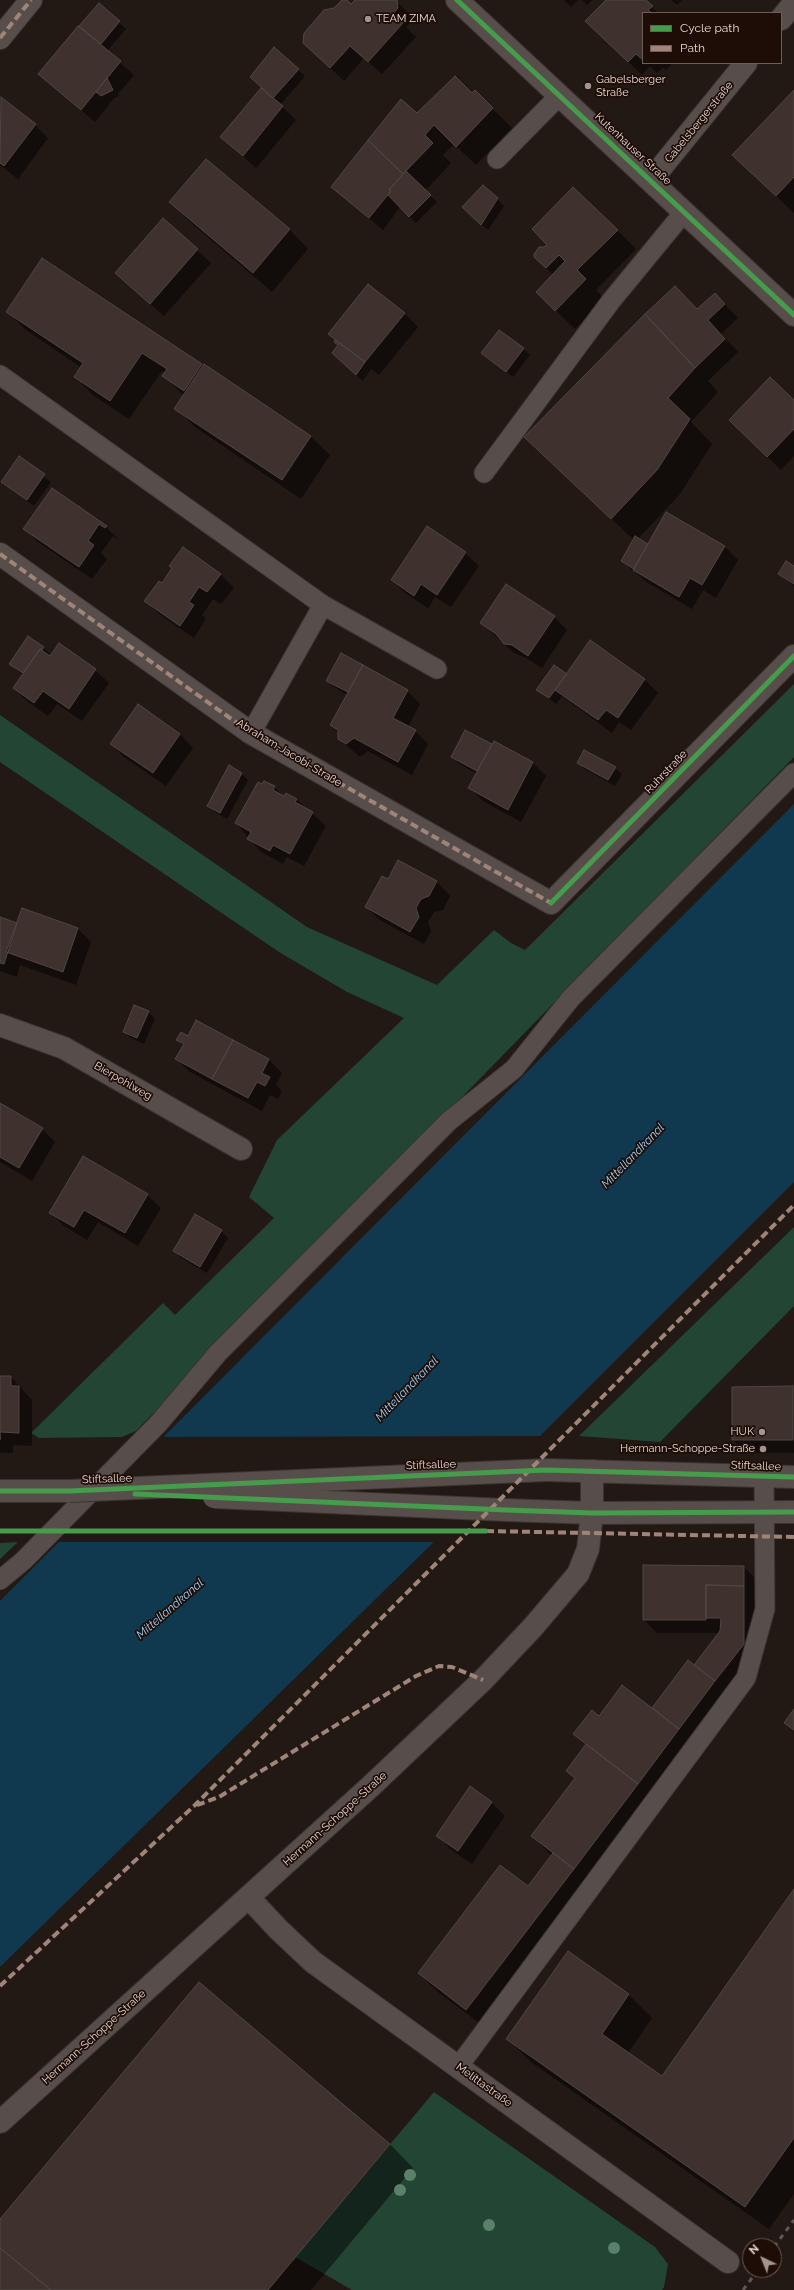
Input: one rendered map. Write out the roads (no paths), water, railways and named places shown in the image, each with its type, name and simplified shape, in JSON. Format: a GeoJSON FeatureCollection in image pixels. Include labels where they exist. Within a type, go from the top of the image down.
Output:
{"type":"FeatureCollection","features":[{"type":"Feature","properties":{"kind":"street"},"geometry":{"type":"LineString","coordinates":[[0,38],[31,0]]}},
{"type":"Feature","properties":{"kind":"street","name":"Kutenhauser Straße"},"geometry":{"type":"LineString","coordinates":[[457,0],[794,315]]}},
{"type":"Feature","properties":{"kind":"street"},"geometry":{"type":"LineString","coordinates":[[782,19],[794,4]]}},
{"type":"Feature","properties":{"kind":"street","name":"Gabelsbergerstraße"},"geometry":{"type":"LineString","coordinates":[[651,180],[745,64]]}},
{"type":"Feature","properties":{"kind":"street","name":"Abraham-Jacobi-Straße"},"geometry":{"type":"LineString","coordinates":[[0,554],[251,733],[551,903]]}},
{"type":"Feature","properties":{"kind":"street","name":"Ruhrstraße"},"geometry":{"type":"LineString","coordinates":[[551,903],[794,656]]}},
{"type":"Feature","properties":{"kind":"street","name":"Bierpohlweg"},"geometry":{"type":"LineString","coordinates":[[0,1025],[64,1048],[241,1149]]}},
{"type":"Feature","properties":{"kind":"street","name":"Stiftsallee"},"geometry":{"type":"LineString","coordinates":[[0,1491],[69,1490],[546,1470],[764,1475],[794,1478]]}},
{"type":"Feature","properties":{"kind":"street","name":"Hermann-Schoppe-Straße"},"geometry":{"type":"LineString","coordinates":[[0,2122],[377,1781],[483,1680],[543,1616],[578,1574],[588,1549],[592,1513],[592,1471]]}},
{"type":"Feature","properties":{"kind":"street","name":"Stiftsallee"},"geometry":{"type":"LineString","coordinates":[[69,1490],[592,1513],[794,1512]]}},
{"type":"Feature","properties":{"kind":"street","name":"Melittastraße"},"geometry":{"type":"LineString","coordinates":[[249,1898],[278,1929],[313,1962],[728,2262]]}},
{"type":"Feature","properties":{"kind":"lane"},"geometry":{"type":"LineString","coordinates":[[498,159],[560,95]]}},
{"type":"Feature","properties":{"kind":"lane"},"geometry":{"type":"LineString","coordinates":[[484,473],[611,301],[685,212]]}},
{"type":"Feature","properties":{"kind":"lane"},"geometry":{"type":"LineString","coordinates":[[0,375],[323,605],[437,669]]}},
{"type":"Feature","properties":{"kind":"lane"},"geometry":{"type":"LineString","coordinates":[[251,733],[323,605]]}},
{"type":"Feature","properties":{"kind":"lane"},"geometry":{"type":"LineString","coordinates":[[0,1580],[23,1561],[158,1424],[218,1353],[449,1121],[514,1069],[571,998],[794,773]]}},
{"type":"Feature","properties":{"kind":"lane"},"geometry":{"type":"LineString","coordinates":[[458,2067],[746,1678],[765,1609],[764,1475]]}},
{"type":"Feature","properties":{"kind":"water","name":"Mittellandkanal"},"geometry":{"type":"Polygon","coordinates":[[[794,804],[794,1182],[440,1536],[0,1967],[0,1601],[794,804]]]}},
{"type":"Feature","properties":{"kind":"railway"},"geometry":{"type":"LineString","coordinates":[[781,2238],[794,2220]]}},
{"type":"Feature","properties":{"kind":"railway"},"geometry":{"type":"LineString","coordinates":[[743,2290],[752,2278]]}},
{"type":"Feature","properties":{"kind":"place","name":"TEAM ZIMA"},"geometry":{"type":"Point","coordinates":[368,19]}},
{"type":"Feature","properties":{"kind":"place","name":"Gabelsberger Straße"},"geometry":{"type":"Point","coordinates":[588,86]}},
{"type":"Feature","properties":{"kind":"place","name":"HUK"},"geometry":{"type":"Point","coordinates":[762,1432]}},
{"type":"Feature","properties":{"kind":"place","name":"Hermann-Schoppe-Straße"},"geometry":{"type":"Point","coordinates":[763,1449]}}]}
